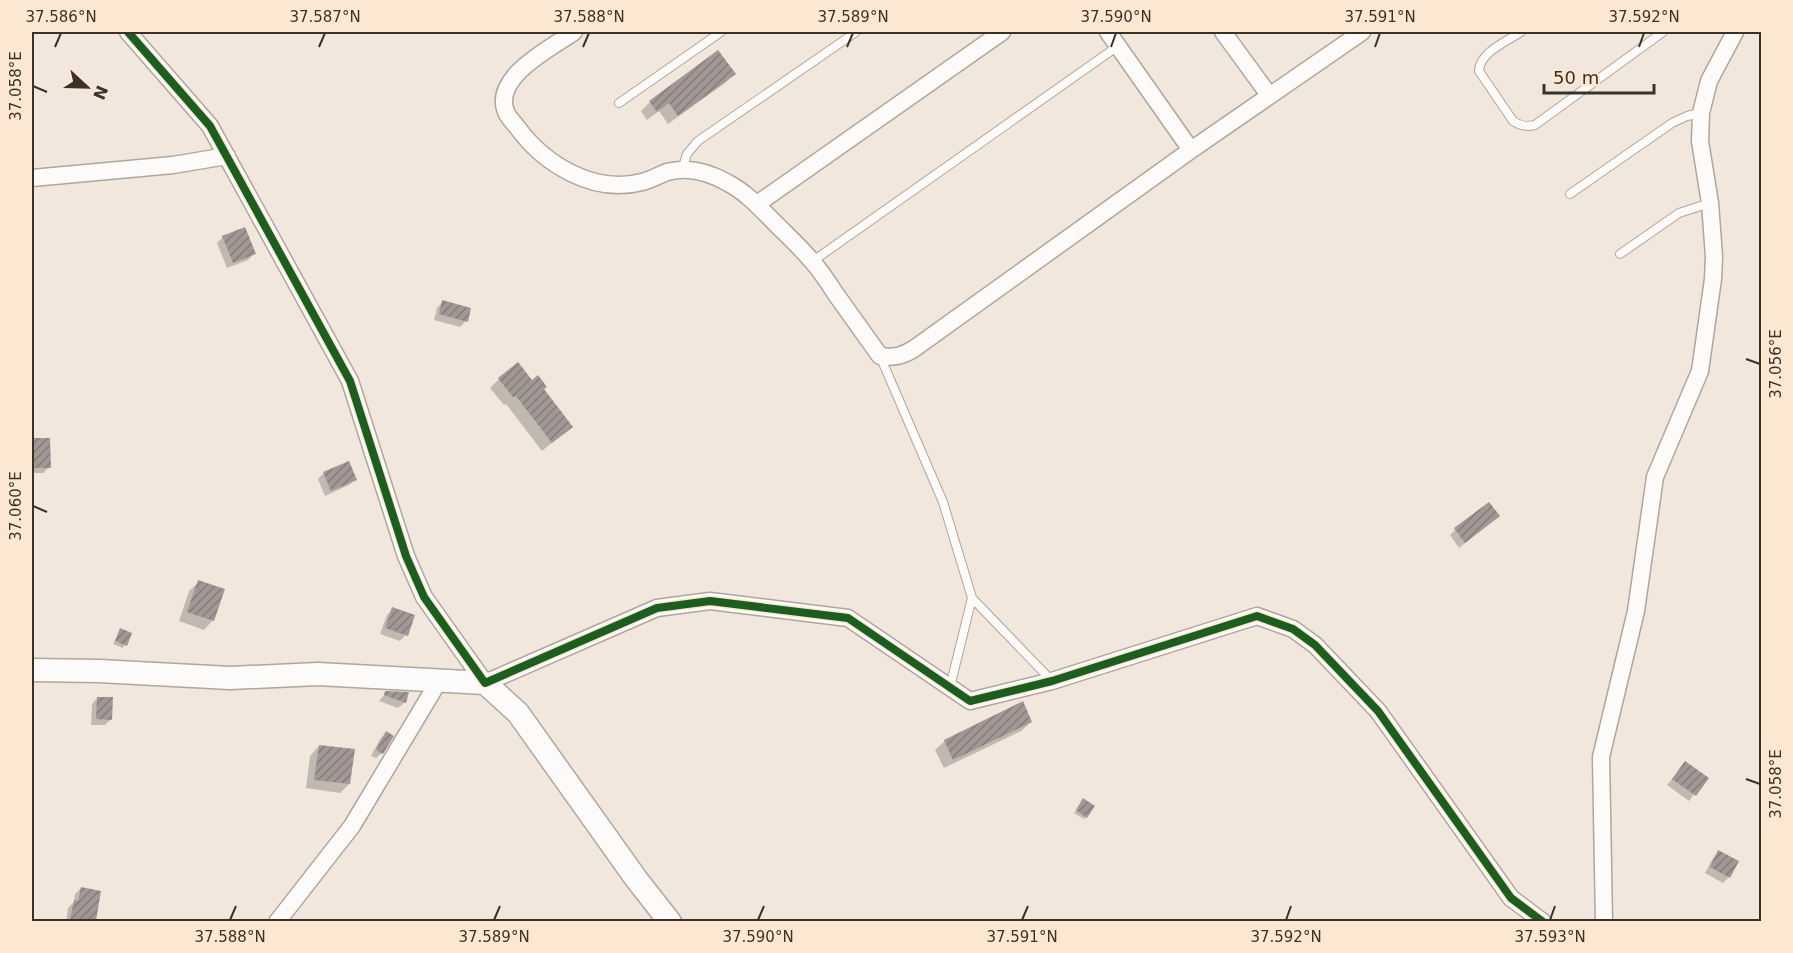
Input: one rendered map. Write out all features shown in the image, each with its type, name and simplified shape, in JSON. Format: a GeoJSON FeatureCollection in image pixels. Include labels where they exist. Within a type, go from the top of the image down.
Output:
{"type":"FeatureCollection","features":[{"type":"Feature","properties":{"kind":"street"},"geometry":{"type":"LineString","coordinates":[[128,32],[210,126],[350,381],[406,556],[424,597],[485,682],[518,713],[637,880],[670,921]]}},
{"type":"Feature","properties":{"kind":"street"},"geometry":{"type":"LineString","coordinates":[[574,32],[521,69],[512,77],[506,88],[504,101],[506,112],[527,141],[556,165],[606,184],[625,185],[642,182],[666,172],[682,170],[696,170],[726,182],[757,204],[813,261],[880,356],[896,357],[915,348],[1191,150],[1362,32]]}},
{"type":"Feature","properties":{"kind":"street"},"geometry":{"type":"LineString","coordinates":[[757,204],[1002,32]]}},
{"type":"Feature","properties":{"kind":"street"},"geometry":{"type":"LineString","coordinates":[[1108,32],[1191,150]]}},
{"type":"Feature","properties":{"kind":"street"},"geometry":{"type":"LineString","coordinates":[[1223,32],[1269,95]]}},
{"type":"Feature","properties":{"kind":"street"},"geometry":{"type":"LineString","coordinates":[[1604,921],[1601,757],[1636,611],[1655,477],[1700,371],[1713,279],[1713,232],[1700,141],[1701,113],[1709,81],[1735,32]]}},
{"type":"Feature","properties":{"kind":"street"},"geometry":{"type":"LineString","coordinates":[[32,178],[173,165],[227,156]]}},
{"type":"Feature","properties":{"kind":"street"},"geometry":{"type":"LineString","coordinates":[[32,670],[230,678],[318,674],[485,682],[657,608],[710,601],[848,618],[970,701],[1052,681],[1257,616],[1293,629],[1315,645],[1378,711],[1511,898],[1543,921]]}},
{"type":"Feature","properties":{"kind":"street"},"geometry":{"type":"LineString","coordinates":[[277,921],[352,826],[440,679]]}},
{"type":"Feature","properties":{"kind":"lane"},"geometry":{"type":"LineString","coordinates":[[619,103],[721,32]]}},
{"type":"Feature","properties":{"kind":"lane"},"geometry":{"type":"LineString","coordinates":[[682,170],[687,154],[698,141],[856,32]]}},
{"type":"Feature","properties":{"kind":"lane"},"geometry":{"type":"LineString","coordinates":[[1521,32],[1485,56],[1480,63],[1479,71],[1513,121],[1529,126],[1535,125],[1663,32]]}},
{"type":"Feature","properties":{"kind":"lane"},"geometry":{"type":"LineString","coordinates":[[813,261],[1118,46]]}},
{"type":"Feature","properties":{"kind":"lane"},"geometry":{"type":"LineString","coordinates":[[1570,194],[1672,123],[1701,113]]}},
{"type":"Feature","properties":{"kind":"lane"},"geometry":{"type":"LineString","coordinates":[[1620,254],[1679,213],[1710,203]]}},
{"type":"Feature","properties":{"kind":"lane"},"geometry":{"type":"LineString","coordinates":[[880,356],[943,502],[972,598],[1052,681]]}},
{"type":"Feature","properties":{"kind":"lane"},"geometry":{"type":"LineString","coordinates":[[950,688],[972,598]]}},
{"type":"Feature","properties":{"kind":"building"},"geometry":{"type":"Polygon","coordinates":[[[718,50],[736,74],[678,116],[669,103],[657,112],[649,101],[718,50]]]}},
{"type":"Feature","properties":{"kind":"building"},"geometry":{"type":"Polygon","coordinates":[[[245,227],[256,254],[233,263],[222,236],[245,227]]]}},
{"type":"Feature","properties":{"kind":"building"},"geometry":{"type":"Polygon","coordinates":[[[442,300],[471,308],[468,322],[439,314],[442,300]]]}},
{"type":"Feature","properties":{"kind":"building"},"geometry":{"type":"Polygon","coordinates":[[[518,362],[532,380],[538,375],[547,387],[544,389],[573,427],[552,443],[516,396],[513,397],[498,378],[518,362]]]}},
{"type":"Feature","properties":{"kind":"building"},"geometry":{"type":"Polygon","coordinates":[[[32,438],[50,438],[51,468],[32,468],[32,438]]]}},
{"type":"Feature","properties":{"kind":"building"},"geometry":{"type":"Polygon","coordinates":[[[349,461],[357,480],[331,491],[323,472],[349,461]]]}},
{"type":"Feature","properties":{"kind":"building"},"geometry":{"type":"Polygon","coordinates":[[[1489,502],[1500,516],[1465,543],[1454,528],[1489,502]]]}},
{"type":"Feature","properties":{"kind":"building"},"geometry":{"type":"Polygon","coordinates":[[[198,580],[225,589],[214,621],[187,612],[198,580]]]}},
{"type":"Feature","properties":{"kind":"building"},"geometry":{"type":"Polygon","coordinates":[[[392,607],[415,615],[408,636],[385,628],[392,607]]]}},
{"type":"Feature","properties":{"kind":"building"},"geometry":{"type":"Polygon","coordinates":[[[120,628],[132,633],[127,646],[115,641],[120,628]]]}},
{"type":"Feature","properties":{"kind":"building"},"geometry":{"type":"Polygon","coordinates":[[[385,691],[409,692],[406,703],[384,695],[385,691]]]}},
{"type":"Feature","properties":{"kind":"building"},"geometry":{"type":"Polygon","coordinates":[[[97,697],[113,697],[112,720],[96,719],[97,697]]]}},
{"type":"Feature","properties":{"kind":"building"},"geometry":{"type":"Polygon","coordinates":[[[1023,701],[1032,722],[953,760],[944,740],[1023,701]]]}},
{"type":"Feature","properties":{"kind":"building"},"geometry":{"type":"Polygon","coordinates":[[[386,731],[394,736],[383,754],[376,750],[386,731]]]}},
{"type":"Feature","properties":{"kind":"building"},"geometry":{"type":"Polygon","coordinates":[[[319,745],[355,749],[350,784],[314,780],[319,745]]]}},
{"type":"Feature","properties":{"kind":"building"},"geometry":{"type":"Polygon","coordinates":[[[1685,761],[1709,778],[1696,796],[1672,779],[1685,761]]]}},
{"type":"Feature","properties":{"kind":"building"},"geometry":{"type":"Polygon","coordinates":[[[1083,798],[1095,806],[1087,818],[1076,810],[1083,798]]]}},
{"type":"Feature","properties":{"kind":"building"},"geometry":{"type":"Polygon","coordinates":[[[1718,850],[1739,861],[1730,878],[1710,867],[1718,850]]]}},
{"type":"Feature","properties":{"kind":"building"},"geometry":{"type":"Polygon","coordinates":[[[81,887],[101,891],[96,921],[70,920],[74,900],[78,901],[81,887]]]}},
{"type":"Feature","properties":{"kind":"cycle path"},"geometry":{"type":"LineString","coordinates":[[128,32],[210,126],[350,381],[406,556],[424,597],[485,683],[657,608],[710,601],[848,618],[970,701],[1052,681],[1257,616],[1293,629],[1315,645],[1378,711],[1511,898],[1543,922]]}}]}
